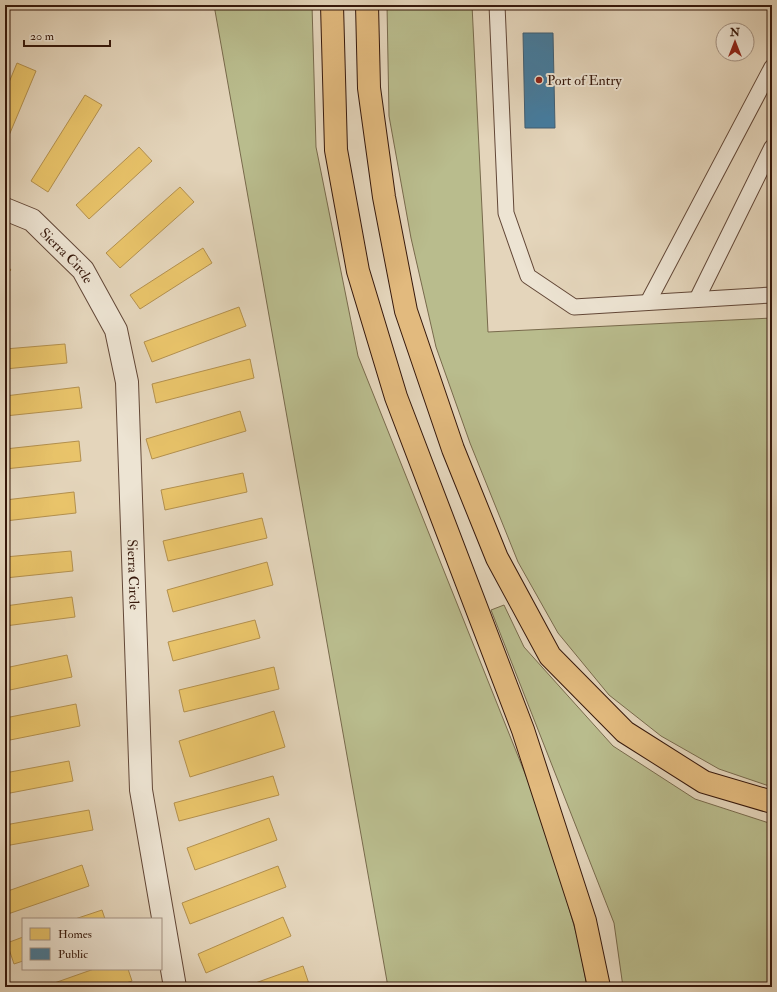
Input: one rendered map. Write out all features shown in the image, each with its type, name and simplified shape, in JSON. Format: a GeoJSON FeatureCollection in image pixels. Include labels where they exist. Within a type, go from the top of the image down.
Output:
{"type":"FeatureCollection","features":[{"type":"Feature","properties":{"kind":"highway"},"geometry":{"type":"LineString","coordinates":[[332,5],[336,150],[358,271],[396,397],[523,730],[585,920],[599,987]]}},
{"type":"Feature","properties":{"kind":"highway"},"geometry":{"type":"LineString","coordinates":[[367,5],[369,88],[384,197],[406,311],[453,449],[498,558],[550,656],[625,732],[704,782],[772,802]]}},
{"type":"Feature","properties":{"kind":"street","name":"Sierra Circle"},"geometry":{"type":"LineString","coordinates":[[5,209],[32,220],[83,270],[116,330],[127,382],[141,790],[176,987]]}},
{"type":"Feature","properties":{"kind":"lane"},"geometry":{"type":"LineString","coordinates":[[497,5],[506,213],[528,276],[574,307],[772,295]]}},
{"type":"Feature","properties":{"kind":"lane"},"geometry":{"type":"LineString","coordinates":[[648,302],[772,67]]}},
{"type":"Feature","properties":{"kind":"lane"},"geometry":{"type":"LineString","coordinates":[[697,300],[772,147]]}},
{"type":"Feature","properties":{"kind":"green space"},"geometry":{"type":"Polygon","coordinates":[[[214,5],[312,5],[316,147],[358,356],[544,821],[579,943],[587,987],[388,987],[214,5]]]}},
{"type":"Feature","properties":{"kind":"green space"},"geometry":{"type":"Polygon","coordinates":[[[387,5],[472,5],[488,332],[772,318],[772,787],[719,769],[661,736],[609,695],[558,633],[518,562],[470,443],[436,347],[411,238],[389,116],[387,5]]]}},
{"type":"Feature","properties":{"kind":"green space"},"geometry":{"type":"Polygon","coordinates":[[[504,605],[524,647],[613,746],[695,799],[772,824],[772,987],[623,987],[614,923],[491,610],[504,605]]]}},
{"type":"Feature","properties":{"kind":"building: Homes"},"geometry":{"type":"Polygon","coordinates":[[[17,63],[36,71],[5,145],[5,92],[17,63]]]}},
{"type":"Feature","properties":{"kind":"building: Homes"},"geometry":{"type":"Polygon","coordinates":[[[85,95],[102,105],[48,192],[31,181],[85,95]]]}},
{"type":"Feature","properties":{"kind":"building: Homes"},"geometry":{"type":"Polygon","coordinates":[[[139,147],[152,161],[89,219],[76,205],[139,147]]]}},
{"type":"Feature","properties":{"kind":"building: Homes"},"geometry":{"type":"Polygon","coordinates":[[[180,187],[194,202],[120,268],[106,253],[180,187]]]}},
{"type":"Feature","properties":{"kind":"building: Homes"},"geometry":{"type":"Polygon","coordinates":[[[203,248],[212,263],[140,309],[130,295],[203,248]]]}},
{"type":"Feature","properties":{"kind":"building: Homes"},"geometry":{"type":"Polygon","coordinates":[[[5,263],[11,270],[5,275],[5,263]]]}},
{"type":"Feature","properties":{"kind":"building: Homes"},"geometry":{"type":"Polygon","coordinates":[[[239,307],[246,326],[152,362],[144,342],[239,307]]]}},
{"type":"Feature","properties":{"kind":"building: Homes"},"geometry":{"type":"Polygon","coordinates":[[[65,344],[67,363],[5,369],[5,349],[65,344]]]}},
{"type":"Feature","properties":{"kind":"building: Homes"},"geometry":{"type":"Polygon","coordinates":[[[250,359],[254,378],[156,403],[152,384],[250,359]]]}},
{"type":"Feature","properties":{"kind":"building: Homes"},"geometry":{"type":"Polygon","coordinates":[[[79,387],[82,408],[5,416],[5,396],[79,387]]]}},
{"type":"Feature","properties":{"kind":"building: Homes"},"geometry":{"type":"Polygon","coordinates":[[[240,411],[246,431],[152,459],[146,439],[240,411]]]}},
{"type":"Feature","properties":{"kind":"building: Homes"},"geometry":{"type":"Polygon","coordinates":[[[79,441],[81,461],[5,469],[5,449],[79,441]]]}},
{"type":"Feature","properties":{"kind":"building: Homes"},"geometry":{"type":"Polygon","coordinates":[[[243,473],[247,492],[165,510],[161,490],[243,473]]]}},
{"type":"Feature","properties":{"kind":"building: Homes"},"geometry":{"type":"Polygon","coordinates":[[[74,492],[76,513],[5,521],[5,500],[74,492]]]}},
{"type":"Feature","properties":{"kind":"building: Homes"},"geometry":{"type":"Polygon","coordinates":[[[262,518],[267,538],[168,561],[163,541],[262,518]]]}},
{"type":"Feature","properties":{"kind":"building: Homes"},"geometry":{"type":"Polygon","coordinates":[[[71,551],[73,571],[5,578],[5,557],[71,551]]]}},
{"type":"Feature","properties":{"kind":"building: Homes"},"geometry":{"type":"Polygon","coordinates":[[[267,562],[273,585],[173,612],[167,590],[267,562]]]}},
{"type":"Feature","properties":{"kind":"building: Homes"},"geometry":{"type":"Polygon","coordinates":[[[72,597],[75,617],[5,626],[5,606],[72,597]]]}},
{"type":"Feature","properties":{"kind":"building: Homes"},"geometry":{"type":"Polygon","coordinates":[[[255,620],[260,638],[173,661],[168,642],[255,620]]]}},
{"type":"Feature","properties":{"kind":"building: Homes"},"geometry":{"type":"Polygon","coordinates":[[[67,655],[72,677],[5,691],[5,668],[67,655]]]}},
{"type":"Feature","properties":{"kind":"building: Homes"},"geometry":{"type":"Polygon","coordinates":[[[274,667],[279,689],[184,712],[179,690],[274,667]]]}},
{"type":"Feature","properties":{"kind":"building: Homes"},"geometry":{"type":"Polygon","coordinates":[[[76,704],[80,726],[5,741],[5,718],[76,704]]]}},
{"type":"Feature","properties":{"kind":"building: Homes"},"geometry":{"type":"Polygon","coordinates":[[[274,711],[285,747],[190,777],[179,741],[274,711]]]}},
{"type":"Feature","properties":{"kind":"building: Homes"},"geometry":{"type":"Polygon","coordinates":[[[69,761],[73,781],[5,794],[5,773],[69,761]]]}},
{"type":"Feature","properties":{"kind":"building: Homes"},"geometry":{"type":"Polygon","coordinates":[[[273,776],[279,795],[179,821],[174,803],[273,776]]]}},
{"type":"Feature","properties":{"kind":"building: Homes"},"geometry":{"type":"Polygon","coordinates":[[[89,810],[93,830],[5,846],[5,825],[89,810]]]}},
{"type":"Feature","properties":{"kind":"building: Homes"},"geometry":{"type":"Polygon","coordinates":[[[269,818],[277,840],[195,870],[187,848],[269,818]]]}},
{"type":"Feature","properties":{"kind":"building: Homes"},"geometry":{"type":"Polygon","coordinates":[[[82,865],[89,886],[5,915],[5,892],[82,865]]]}},
{"type":"Feature","properties":{"kind":"building: Homes"},"geometry":{"type":"Polygon","coordinates":[[[278,866],[286,887],[190,924],[182,903],[278,866]]]}},
{"type":"Feature","properties":{"kind":"building: Homes"},"geometry":{"type":"Polygon","coordinates":[[[102,910],[105,918],[78,918],[102,910]]]}},
{"type":"Feature","properties":{"kind":"building: Homes"},"geometry":{"type":"Polygon","coordinates":[[[283,917],[291,936],[206,973],[198,954],[283,917]]]}},
{"type":"Feature","properties":{"kind":"building: Homes"},"geometry":{"type":"Polygon","coordinates":[[[22,937],[22,961],[14,964],[7,943],[22,937]]]}},
{"type":"Feature","properties":{"kind":"building: Homes"},"geometry":{"type":"Polygon","coordinates":[[[303,966],[310,987],[244,987],[303,966]]]}},
{"type":"Feature","properties":{"kind":"building: Homes"},"geometry":{"type":"Polygon","coordinates":[[[91,970],[128,970],[132,981],[114,987],[43,987],[91,970]]]}},
{"type":"Feature","properties":{"kind":"building: Public","name":"Port of Entry"},"geometry":{"type":"Polygon","coordinates":[[[523,33],[553,33],[555,128],[525,128],[523,33]]]}},
{"type":"Feature","properties":{"kind":"place","name":"Port of Entry"},"geometry":{"type":"Point","coordinates":[539,80]}}]}
